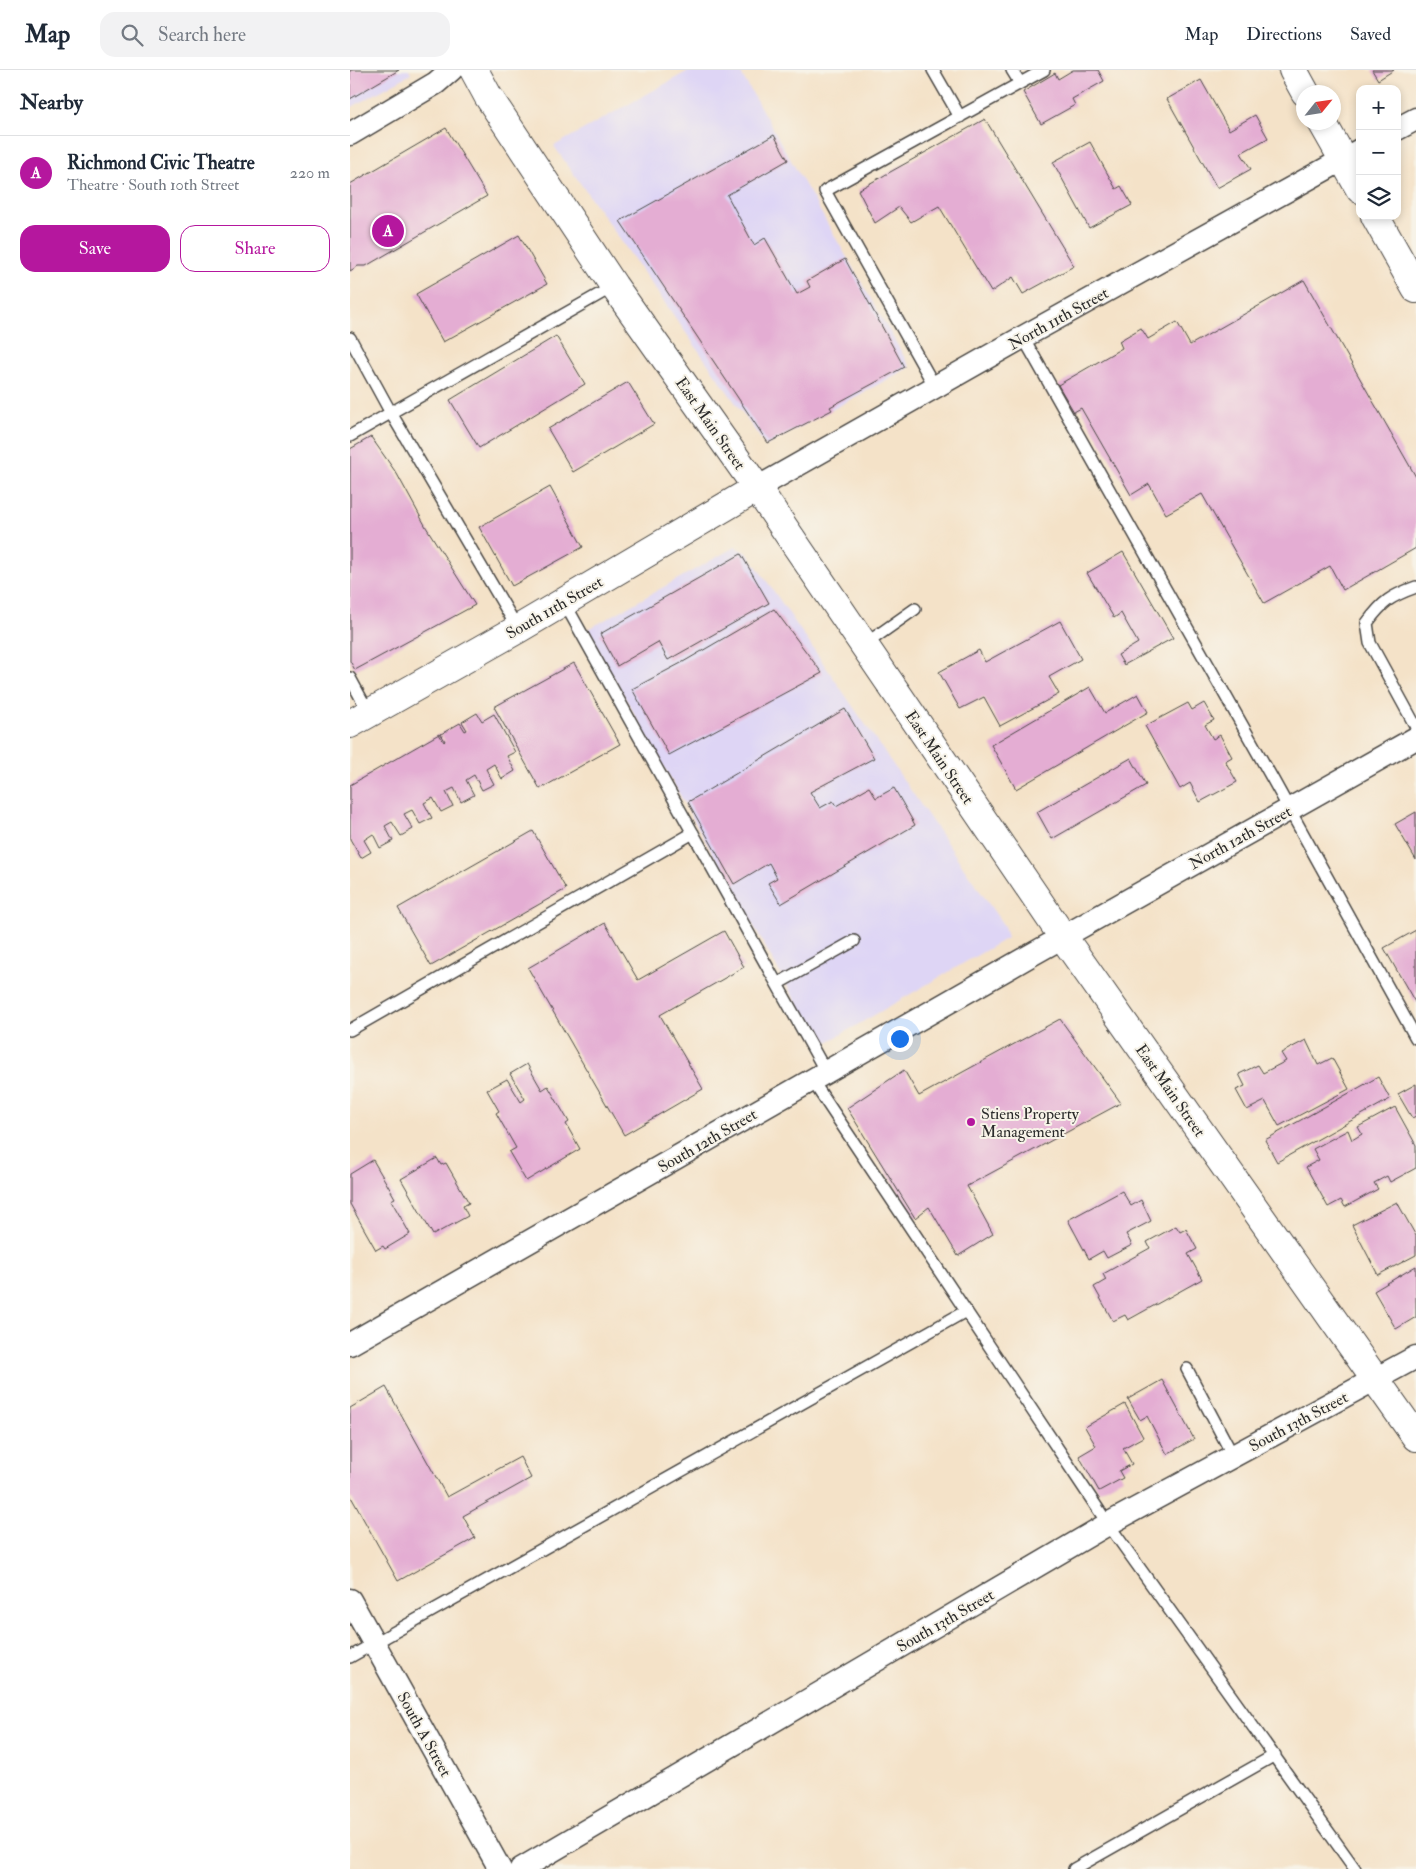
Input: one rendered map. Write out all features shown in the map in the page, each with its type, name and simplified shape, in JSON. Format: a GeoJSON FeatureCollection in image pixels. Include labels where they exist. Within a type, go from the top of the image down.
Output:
{"type":"FeatureCollection","features":[{"type":"Feature","properties":{"kind":"main road","name":"East Main Street"},"geometry":{"type":"LineString","coordinates":[[474,70],[488,96],[614,286],[757,488],[1063,937],[1416,1437]]}},
{"type":"Feature","properties":{"kind":"main road"},"geometry":{"type":"LineString","coordinates":[[1293,70],[1301,85]]}},
{"type":"Feature","properties":{"kind":"main road"},"geometry":{"type":"LineString","coordinates":[[1329,130],[1352,155],[1357,175]]}},
{"type":"Feature","properties":{"kind":"main road"},"geometry":{"type":"LineString","coordinates":[[1377,220],[1416,289]]}},
{"type":"Feature","properties":{"kind":"main road","name":"South 11th Street"},"geometry":{"type":"LineString","coordinates":[[360,718],[518,630],[757,488]]}},
{"type":"Feature","properties":{"kind":"street"},"geometry":{"type":"LineString","coordinates":[[350,134],[436,83],[451,70]]}},
{"type":"Feature","properties":{"kind":"street"},"geometry":{"type":"LineString","coordinates":[[1401,128],[1416,119]]}},
{"type":"Feature","properties":{"kind":"street","name":"North 11th Street"},"geometry":{"type":"LineString","coordinates":[[757,488],[1352,155]]}},
{"type":"Feature","properties":{"kind":"street","name":"North 12th Street"},"geometry":{"type":"LineString","coordinates":[[1063,937],[1416,738]]}},
{"type":"Feature","properties":{"kind":"street","name":"South 12th Street"},"geometry":{"type":"LineString","coordinates":[[350,1344],[1063,937]]}},
{"type":"Feature","properties":{"kind":"street","name":"South 13th Street"},"geometry":{"type":"LineString","coordinates":[[521,1869],[1108,1524],[1416,1357]]}},
{"type":"Feature","properties":{"kind":"street","name":"South A Street"},"geometry":{"type":"LineString","coordinates":[[350,1600],[500,1869]]}},
{"type":"Feature","properties":{"kind":"lane"},"geometry":{"type":"LineString","coordinates":[[933,70],[960,116]]}},
{"type":"Feature","properties":{"kind":"lane"},"geometry":{"type":"LineString","coordinates":[[1012,70],[1020,84]]}},
{"type":"Feature","properties":{"kind":"lane"},"geometry":{"type":"LineString","coordinates":[[935,387],[825,191],[1044,70]]}},
{"type":"Feature","properties":{"kind":"lane"},"geometry":{"type":"LineString","coordinates":[[350,436],[614,286]]}},
{"type":"Feature","properties":{"kind":"lane"},"geometry":{"type":"LineString","coordinates":[[350,338],[518,630]]}},
{"type":"Feature","properties":{"kind":"lane"},"geometry":{"type":"LineString","coordinates":[[1023,338],[1290,809],[1416,1038]]}},
{"type":"Feature","properties":{"kind":"lane"},"geometry":{"type":"LineString","coordinates":[[1416,587],[1399,593],[1380,606],[1367,623],[1370,643],[1416,727]]}},
{"type":"Feature","properties":{"kind":"lane"},"geometry":{"type":"LineString","coordinates":[[564,602],[778,984],[819,1076],[966,1311],[1108,1524],[1355,1869]]}},
{"type":"Feature","properties":{"kind":"lane"},"geometry":{"type":"LineString","coordinates":[[864,645],[915,609]]}},
{"type":"Feature","properties":{"kind":"lane"},"geometry":{"type":"LineString","coordinates":[[350,678],[360,718]]}},
{"type":"Feature","properties":{"kind":"lane"},"geometry":{"type":"LineString","coordinates":[[350,1030],[692,833]]}},
{"type":"Feature","properties":{"kind":"lane"},"geometry":{"type":"LineString","coordinates":[[778,984],[854,941]]}},
{"type":"Feature","properties":{"kind":"lane"},"geometry":{"type":"LineString","coordinates":[[350,1657],[966,1311]]}},
{"type":"Feature","properties":{"kind":"lane"},"geometry":{"type":"LineString","coordinates":[[1187,1369],[1233,1456]]}},
{"type":"Feature","properties":{"kind":"lane"},"geometry":{"type":"LineString","coordinates":[[1074,1869],[1275,1755]]}},
{"type":"Feature","properties":{"kind":"shaded area"},"geometry":{"type":"Polygon","coordinates":[[[350,70],[409,70],[411,74],[350,108],[350,70]]]}},
{"type":"Feature","properties":{"kind":"shaded area"},"geometry":{"type":"Polygon","coordinates":[[[690,70],[739,70],[910,367],[766,446],[554,146],[690,70]]]}},
{"type":"Feature","properties":{"kind":"shaded area"},"geometry":{"type":"Polygon","coordinates":[[[735,547],[747,553],[755,564],[1004,926],[1007,938],[821,1046],[587,630],[735,547]]]}},
{"type":"Feature","properties":{"kind":"building"},"geometry":{"type":"Polygon","coordinates":[[[350,70],[399,70],[350,99],[350,70]]]}},
{"type":"Feature","properties":{"kind":"building"},"geometry":{"type":"Polygon","coordinates":[[[1073,70],[1098,70],[1104,81],[1072,99],[1075,105],[1041,124],[1023,92],[1055,73],[1058,79],[1073,70]]]}},
{"type":"Feature","properties":{"kind":"building"},"geometry":{"type":"Polygon","coordinates":[[[1372,70],[1394,70],[1378,80],[1372,70]]]}},
{"type":"Feature","properties":{"kind":"building"},"geometry":{"type":"Polygon","coordinates":[[[1201,80],[1229,130],[1255,115],[1268,138],[1241,153],[1251,169],[1217,188],[1167,99],[1201,80]]]}},
{"type":"Feature","properties":{"kind":"building"},"geometry":{"type":"Polygon","coordinates":[[[985,119],[1074,266],[1023,294],[1013,277],[991,292],[939,206],[911,222],[899,207],[875,223],[858,190],[985,119]]]}},
{"type":"Feature","properties":{"kind":"building"},"geometry":{"type":"Polygon","coordinates":[[[446,128],[487,196],[366,266],[358,266],[350,271],[350,184],[446,128]]]}},
{"type":"Feature","properties":{"kind":"building"},"geometry":{"type":"Polygon","coordinates":[[[774,135],[788,160],[727,195],[754,245],[765,238],[797,294],[810,287],[807,281],[845,259],[904,367],[830,407],[832,410],[768,443],[620,221],[774,135]]]}},
{"type":"Feature","properties":{"kind":"building"},"geometry":{"type":"Polygon","coordinates":[[[1090,142],[1116,189],[1121,186],[1132,205],[1089,228],[1053,162],[1090,142]]]}},
{"type":"Feature","properties":{"kind":"building"},"geometry":{"type":"Polygon","coordinates":[[[519,235],[547,284],[443,342],[416,294],[519,235]]]}},
{"type":"Feature","properties":{"kind":"building"},"geometry":{"type":"Polygon","coordinates":[[[1304,280],[1416,477],[1416,548],[1343,590],[1330,566],[1264,603],[1202,494],[1166,514],[1149,484],[1131,495],[1081,408],[1074,412],[1058,385],[1122,348],[1119,341],[1141,328],[1148,339],[1177,322],[1190,345],[1304,280]]]}},
{"type":"Feature","properties":{"kind":"building"},"geometry":{"type":"Polygon","coordinates":[[[556,336],[585,384],[479,448],[450,400],[556,336]]]}},
{"type":"Feature","properties":{"kind":"building"},"geometry":{"type":"Polygon","coordinates":[[[628,382],[654,424],[573,472],[548,429],[628,382]]]}},
{"type":"Feature","properties":{"kind":"building"},"geometry":{"type":"Polygon","coordinates":[[[371,437],[397,474],[426,527],[475,605],[355,670],[350,661],[350,449],[371,437]]]}},
{"type":"Feature","properties":{"kind":"building"},"geometry":{"type":"Polygon","coordinates":[[[550,487],[583,547],[512,586],[479,527],[550,487]]]}},
{"type":"Feature","properties":{"kind":"building"},"geometry":{"type":"Polygon","coordinates":[[[1123,552],[1173,638],[1124,665],[1118,655],[1138,643],[1121,613],[1114,618],[1087,573],[1123,552]]]}},
{"type":"Feature","properties":{"kind":"building"},"geometry":{"type":"Polygon","coordinates":[[[741,554],[769,603],[668,660],[658,642],[617,666],[600,634],[741,554]]]}},
{"type":"Feature","properties":{"kind":"building"},"geometry":{"type":"Polygon","coordinates":[[[774,609],[822,673],[669,755],[632,689],[683,662],[774,609]]]}},
{"type":"Feature","properties":{"kind":"building"},"geometry":{"type":"Polygon","coordinates":[[[1060,621],[1081,659],[1049,677],[1059,694],[1000,726],[984,697],[960,709],[939,672],[979,650],[985,662],[1060,621]]]}},
{"type":"Feature","properties":{"kind":"building"},"geometry":{"type":"Polygon","coordinates":[[[574,663],[620,744],[540,789],[494,707],[574,663]]]}},
{"type":"Feature","properties":{"kind":"building"},"geometry":{"type":"Polygon","coordinates":[[[1090,687],[1105,713],[1138,694],[1148,712],[1016,789],[991,745],[1090,687]]]}},
{"type":"Feature","properties":{"kind":"building"},"geometry":{"type":"Polygon","coordinates":[[[1188,703],[1192,710],[1204,703],[1214,720],[1205,725],[1213,739],[1220,735],[1232,757],[1225,761],[1237,782],[1200,802],[1190,783],[1180,789],[1145,726],[1188,703]]]}},
{"type":"Feature","properties":{"kind":"building"},"geometry":{"type":"Polygon","coordinates":[[[845,709],[874,758],[810,792],[820,808],[833,801],[836,806],[869,787],[876,798],[894,788],[915,825],[781,904],[768,883],[777,878],[769,863],[734,884],[688,802],[845,709]]]}},
{"type":"Feature","properties":{"kind":"building"},"geometry":{"type":"Polygon","coordinates":[[[477,713],[482,721],[494,714],[515,752],[507,756],[515,771],[502,779],[494,764],[486,769],[494,784],[482,790],[474,775],[466,780],[474,795],[461,802],[454,788],[446,792],[453,806],[441,812],[433,798],[424,803],[432,818],[420,824],[412,810],[404,814],[413,829],[401,836],[392,822],[385,826],[393,841],[380,848],[373,834],[364,840],[371,852],[361,858],[350,839],[350,785],[439,734],[444,742],[441,734],[460,723],[465,731],[467,730],[462,722],[477,713]]]}},
{"type":"Feature","properties":{"kind":"building"},"geometry":{"type":"Polygon","coordinates":[[[1131,758],[1146,785],[1052,839],[1037,812],[1131,758]]]}},
{"type":"Feature","properties":{"kind":"building"},"geometry":{"type":"Polygon","coordinates":[[[1416,812],[1416,860],[1395,824],[1416,812]]]}},
{"type":"Feature","properties":{"kind":"building"},"geometry":{"type":"Polygon","coordinates":[[[533,831],[566,889],[431,966],[398,908],[533,831]]]}},
{"type":"Feature","properties":{"kind":"building"},"geometry":{"type":"Polygon","coordinates":[[[605,923],[638,980],[724,931],[744,967],[660,1015],[703,1089],[624,1135],[528,968],[605,923]]]}},
{"type":"Feature","properties":{"kind":"building"},"geometry":{"type":"Polygon","coordinates":[[[1416,930],[1416,1004],[1384,948],[1416,930]]]}},
{"type":"Feature","properties":{"kind":"building"},"geometry":{"type":"Polygon","coordinates":[[[1060,1019],[1121,1103],[967,1186],[993,1234],[958,1256],[929,1207],[915,1218],[847,1108],[904,1070],[919,1096],[1060,1019]]]}},
{"type":"Feature","properties":{"kind":"building"},"geometry":{"type":"Polygon","coordinates":[[[1306,1040],[1318,1065],[1332,1058],[1349,1089],[1279,1126],[1265,1101],[1247,1110],[1236,1090],[1245,1086],[1239,1074],[1258,1065],[1263,1073],[1286,1061],[1281,1053],[1306,1040]]]}},
{"type":"Feature","properties":{"kind":"building"},"geometry":{"type":"Polygon","coordinates":[[[527,1064],[542,1090],[548,1086],[569,1122],[566,1124],[580,1149],[526,1181],[509,1152],[516,1148],[496,1113],[499,1111],[487,1090],[507,1079],[521,1102],[525,1099],[510,1074],[527,1064]]]}},
{"type":"Feature","properties":{"kind":"building"},"geometry":{"type":"Polygon","coordinates":[[[1378,1077],[1390,1099],[1277,1162],[1265,1140],[1378,1077]]]}},
{"type":"Feature","properties":{"kind":"building"},"geometry":{"type":"Polygon","coordinates":[[[1416,1084],[1416,1116],[1412,1118],[1398,1094],[1416,1084]]]}},
{"type":"Feature","properties":{"kind":"building"},"geometry":{"type":"Polygon","coordinates":[[[1395,1107],[1416,1145],[1416,1168],[1390,1182],[1387,1176],[1374,1183],[1378,1189],[1345,1207],[1341,1200],[1328,1207],[1306,1167],[1319,1160],[1313,1149],[1348,1130],[1352,1140],[1362,1134],[1358,1127],[1395,1107]]]}},
{"type":"Feature","properties":{"kind":"building"},"geometry":{"type":"Polygon","coordinates":[[[437,1158],[441,1165],[446,1163],[469,1203],[463,1206],[468,1216],[433,1235],[401,1179],[437,1158]]]}},
{"type":"Feature","properties":{"kind":"building"},"geometry":{"type":"Polygon","coordinates":[[[373,1160],[395,1198],[391,1200],[410,1234],[385,1249],[383,1246],[376,1250],[350,1204],[350,1174],[373,1160]]]}},
{"type":"Feature","properties":{"kind":"building"},"geometry":{"type":"Polygon","coordinates":[[[1122,1191],[1131,1206],[1141,1200],[1151,1221],[1126,1234],[1132,1245],[1107,1258],[1103,1251],[1089,1259],[1068,1220],[1122,1191]]]}},
{"type":"Feature","properties":{"kind":"building"},"geometry":{"type":"Polygon","coordinates":[[[1397,1202],[1416,1236],[1416,1255],[1378,1275],[1352,1225],[1397,1202]]]}},
{"type":"Feature","properties":{"kind":"building"},"geometry":{"type":"Polygon","coordinates":[[[1176,1226],[1180,1232],[1186,1229],[1197,1249],[1188,1254],[1202,1279],[1128,1320],[1125,1315],[1113,1321],[1094,1287],[1106,1280],[1103,1274],[1150,1248],[1147,1242],[1176,1226]]]}},
{"type":"Feature","properties":{"kind":"building"},"geometry":{"type":"Polygon","coordinates":[[[1416,1266],[1416,1317],[1396,1329],[1374,1291],[1416,1266]]]}},
{"type":"Feature","properties":{"kind":"building"},"geometry":{"type":"Polygon","coordinates":[[[1162,1380],[1194,1439],[1167,1454],[1147,1416],[1140,1420],[1128,1399],[1162,1380]]]}},
{"type":"Feature","properties":{"kind":"building"},"geometry":{"type":"Polygon","coordinates":[[[386,1387],[447,1497],[520,1457],[531,1478],[463,1516],[475,1538],[398,1581],[350,1495],[350,1408],[386,1387]]]}},
{"type":"Feature","properties":{"kind":"building"},"geometry":{"type":"Polygon","coordinates":[[[1125,1404],[1143,1437],[1123,1448],[1132,1464],[1119,1471],[1123,1478],[1099,1491],[1079,1456],[1096,1446],[1085,1427],[1125,1404]]]}},
{"type":"Feature","properties":{"kind":"place","name":"Richmond Civic Theatre"},"geometry":{"type":"Point","coordinates":[388,231]}},
{"type":"Feature","properties":{"kind":"place","name":"Stiens Property Management"},"geometry":{"type":"Point","coordinates":[971,1122]}}]}
